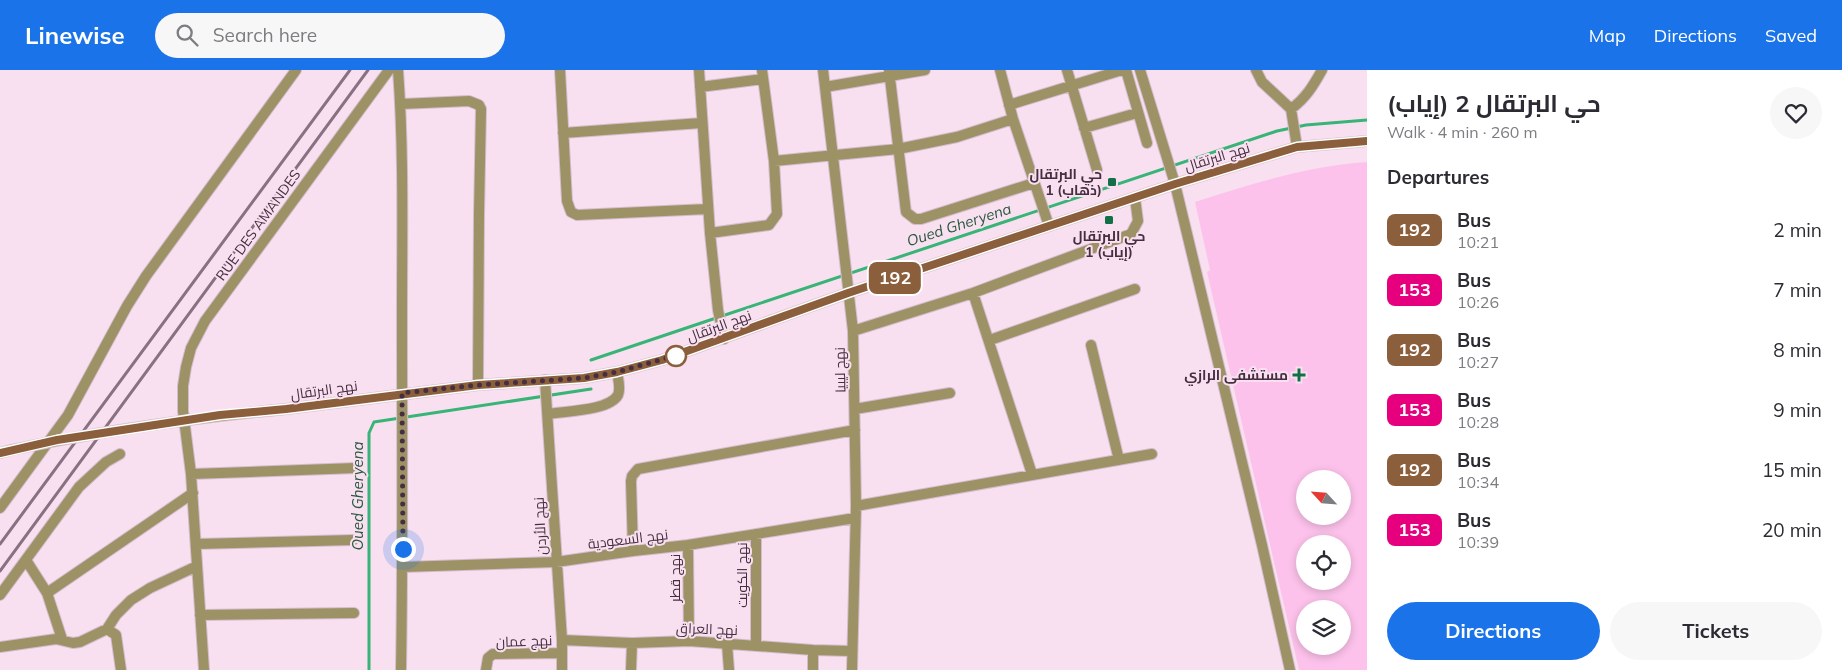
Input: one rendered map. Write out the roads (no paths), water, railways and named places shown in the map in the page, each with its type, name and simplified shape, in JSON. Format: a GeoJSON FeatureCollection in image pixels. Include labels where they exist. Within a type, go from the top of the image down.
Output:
{"type":"FeatureCollection","features":[{"type":"Feature","properties":{"kind":"street"},"geometry":{"type":"LineString","coordinates":[[0,508],[68,415],[146,276],[296,70]]}},
{"type":"Feature","properties":{"kind":"street","name":"RUE DES AMANDES"},"geometry":{"type":"LineString","coordinates":[[204,670],[193,493],[183,411],[183,386],[191,348],[205,320],[390,70]]}},
{"type":"Feature","properties":{"kind":"street"},"geometry":{"type":"LineString","coordinates":[[398,70],[401,104],[403,567],[401,670]]}},
{"type":"Feature","properties":{"kind":"street"},"geometry":{"type":"LineString","coordinates":[[560,70],[567,201],[571,212],[577,215],[708,209]]}},
{"type":"Feature","properties":{"kind":"street"},"geometry":{"type":"LineString","coordinates":[[699,70],[701,123],[710,233],[718,310],[724,339]]}},
{"type":"Feature","properties":{"kind":"street","name":"نهج ليبيا"},"geometry":{"type":"LineString","coordinates":[[823,70],[853,331],[856,506],[852,670]]}},
{"type":"Feature","properties":{"kind":"street"},"geometry":{"type":"LineString","coordinates":[[825,88],[890,73],[925,70]]}},
{"type":"Feature","properties":{"kind":"street"},"geometry":{"type":"LineString","coordinates":[[1000,70],[1013,119],[1047,221]]}},
{"type":"Feature","properties":{"kind":"street"},"geometry":{"type":"LineString","coordinates":[[1067,70],[1097,170]]}},
{"type":"Feature","properties":{"kind":"street"},"geometry":{"type":"LineString","coordinates":[[1010,105],[1124,70],[1147,143]]}},
{"type":"Feature","properties":{"kind":"street"},"geometry":{"type":"LineString","coordinates":[[1140,70],[1173,179],[1262,545],[1290,670]]}},
{"type":"Feature","properties":{"kind":"street"},"geometry":{"type":"LineString","coordinates":[[1256,70],[1262,82],[1291,111],[1297,147]]}},
{"type":"Feature","properties":{"kind":"street"},"geometry":{"type":"LineString","coordinates":[[1291,111],[1310,92],[1322,70]]}},
{"type":"Feature","properties":{"kind":"street"},"geometry":{"type":"LineString","coordinates":[[890,73],[906,212],[914,218],[921,219],[1036,187]]}},
{"type":"Feature","properties":{"kind":"street"},"geometry":{"type":"LineString","coordinates":[[700,87],[763,75],[774,161],[777,208],[774,221],[769,225],[710,233]]}},
{"type":"Feature","properties":{"kind":"street"},"geometry":{"type":"LineString","coordinates":[[401,104],[469,102],[479,104],[482,109],[478,214],[478,385]]}},
{"type":"Feature","properties":{"kind":"street"},"geometry":{"type":"LineString","coordinates":[[1084,128],[1138,113]]}},
{"type":"Feature","properties":{"kind":"street"},"geometry":{"type":"LineString","coordinates":[[774,161],[898,149],[957,137],[1013,119]]}},
{"type":"Feature","properties":{"kind":"street"},"geometry":{"type":"LineString","coordinates":[[563,132],[701,123]]}},
{"type":"Feature","properties":{"kind":"street","name":"نهج البرتقال"},"geometry":{"type":"LineString","coordinates":[[0,453],[155,424],[220,415],[402,397],[478,385],[584,378],[617,372],[662,360],[724,339],[848,289],[1047,221],[1135,198],[1173,179],[1297,147],[1367,141]]}},
{"type":"Feature","properties":{"kind":"street"},"geometry":{"type":"LineString","coordinates":[[853,331],[973,292],[1131,234],[1138,221],[1135,198]]}},
{"type":"Feature","properties":{"kind":"street"},"geometry":{"type":"LineString","coordinates":[[990,340],[1135,289]]}},
{"type":"Feature","properties":{"kind":"street"},"geometry":{"type":"LineString","coordinates":[[973,292],[1032,474]]}},
{"type":"Feature","properties":{"kind":"street"},"geometry":{"type":"LineString","coordinates":[[1091,345],[1119,460]]}},
{"type":"Feature","properties":{"kind":"street"},"geometry":{"type":"LineString","coordinates":[[548,414],[604,406],[609,403],[618,394],[617,372]]}},
{"type":"Feature","properties":{"kind":"street","name":"نهج الأردن"},"geometry":{"type":"LineString","coordinates":[[545,382],[562,640],[562,670]]}},
{"type":"Feature","properties":{"kind":"street"},"geometry":{"type":"LineString","coordinates":[[855,409],[950,393]]}},
{"type":"Feature","properties":{"kind":"street"},"geometry":{"type":"LineString","coordinates":[[633,551],[631,481],[632,476],[638,469],[855,430]]}},
{"type":"Feature","properties":{"kind":"street"},"geometry":{"type":"LineString","coordinates":[[0,596],[79,487],[106,462],[120,454]]}},
{"type":"Feature","properties":{"kind":"street"},"geometry":{"type":"LineString","coordinates":[[856,506],[1152,454]]}},
{"type":"Feature","properties":{"kind":"street"},"geometry":{"type":"LineString","coordinates":[[191,474],[356,468]]}},
{"type":"Feature","properties":{"kind":"street"},"geometry":{"type":"LineString","coordinates":[[47,593],[193,493]]}},
{"type":"Feature","properties":{"kind":"street","name":"نهج السعودية"},"geometry":{"type":"LineString","coordinates":[[403,567],[556,562],[688,545],[855,518]]}},
{"type":"Feature","properties":{"kind":"street","name":"نهج الكويت"},"geometry":{"type":"LineString","coordinates":[[756,534],[756,645]]}},
{"type":"Feature","properties":{"kind":"street"},"geometry":{"type":"LineString","coordinates":[[196,544],[353,540]]}},
{"type":"Feature","properties":{"kind":"street","name":"نهج قطر"},"geometry":{"type":"LineString","coordinates":[[688,545],[689,641]]}},
{"type":"Feature","properties":{"kind":"street"},"geometry":{"type":"LineString","coordinates":[[26,560],[47,593],[62,639]]}},
{"type":"Feature","properties":{"kind":"street"},"geometry":{"type":"LineString","coordinates":[[0,647],[62,639],[76,643],[107,628],[116,615],[131,600],[150,588],[197,566]]}},
{"type":"Feature","properties":{"kind":"street"},"geometry":{"type":"LineString","coordinates":[[200,615],[354,613]]}},
{"type":"Feature","properties":{"kind":"street"},"geometry":{"type":"LineString","coordinates":[[107,628],[116,635],[121,670]]}},
{"type":"Feature","properties":{"kind":"street","name":"نهج العراق"},"geometry":{"type":"LineString","coordinates":[[562,640],[632,643],[689,641],[851,651]]}},
{"type":"Feature","properties":{"kind":"street"},"geometry":{"type":"LineString","coordinates":[[631,670],[632,643]]}},
{"type":"Feature","properties":{"kind":"street"},"geometry":{"type":"LineString","coordinates":[[727,644],[729,670]]}},
{"type":"Feature","properties":{"kind":"street"},"geometry":{"type":"LineString","coordinates":[[813,650],[813,670]]}},
{"type":"Feature","properties":{"kind":"street","name":"نهج عمان"},"geometry":{"type":"LineString","coordinates":[[486,670],[488,658],[499,653],[562,653]]}},
{"type":"Feature","properties":{"kind":"waterway","name":"Oued Gheryena"},"geometry":{"type":"LineString","coordinates":[[722,316],[1277,131],[1306,125],[1367,120]]}},
{"type":"Feature","properties":{"kind":"waterway","name":"Oued Gheryena"},"geometry":{"type":"LineString","coordinates":[[591,360],[716,318]]}},
{"type":"Feature","properties":{"kind":"waterway","name":"Oued Gheryena"},"geometry":{"type":"LineString","coordinates":[[369,670],[369,433],[374,422],[591,389]]}},
{"type":"Feature","properties":{"kind":"railway"},"geometry":{"type":"LineString","coordinates":[[0,544],[350,70]]}},
{"type":"Feature","properties":{"kind":"railway"},"geometry":{"type":"LineString","coordinates":[[0,571],[368,70]]}},
{"type":"Feature","properties":{"kind":"place","name":"حي البرتقال 1 (ذهاب)"},"geometry":{"type":"Point","coordinates":[1112,182]}},
{"type":"Feature","properties":{"kind":"place","name":"حي البرتقال 1 (إياب)"},"geometry":{"type":"Point","coordinates":[1109,220]}},
{"type":"Feature","properties":{"kind":"place","name":"مستشفى الرازي"},"geometry":{"type":"Point","coordinates":[1299,375]}}]}
